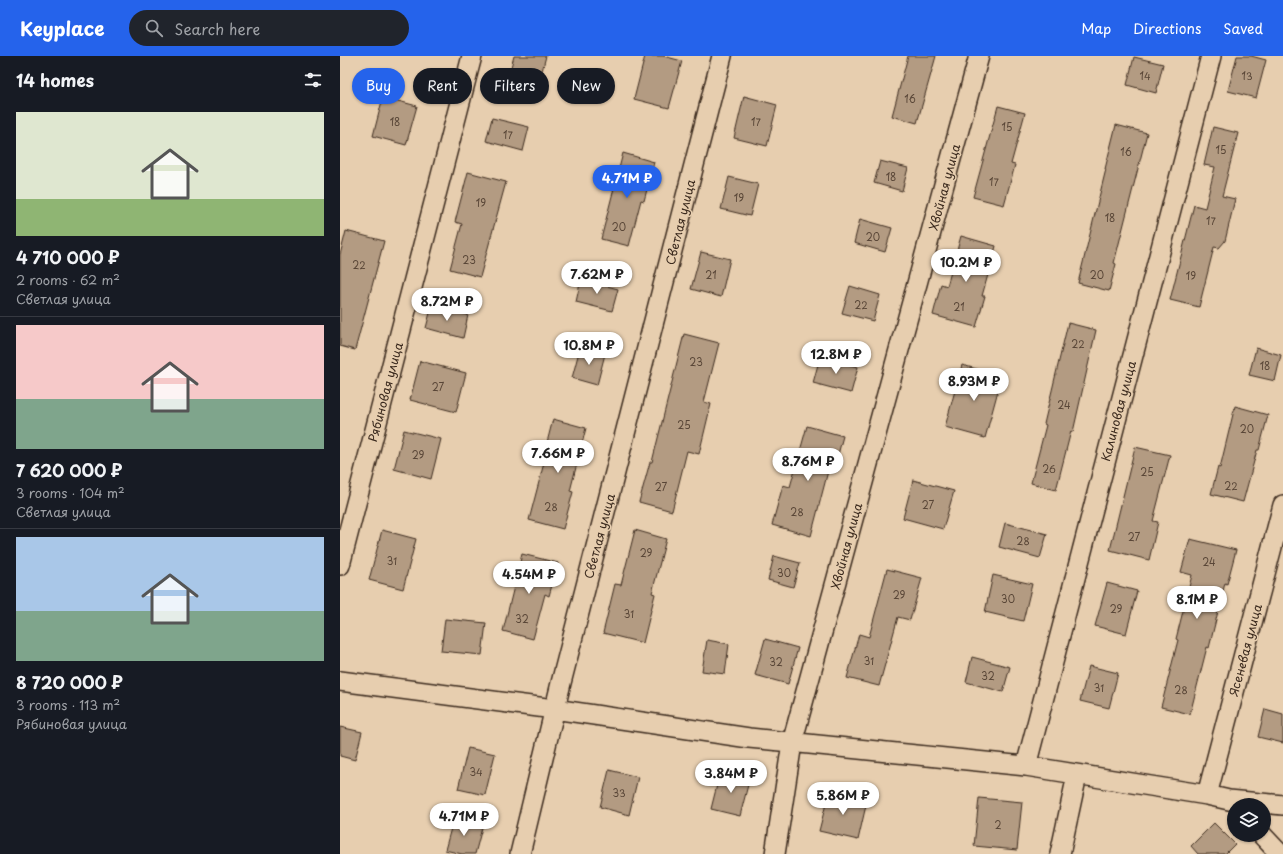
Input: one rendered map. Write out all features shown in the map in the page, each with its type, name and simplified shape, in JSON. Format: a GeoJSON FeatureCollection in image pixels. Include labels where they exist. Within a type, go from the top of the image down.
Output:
{"type":"FeatureCollection","features":[{"type":"Feature","properties":{"kind":"street","name":"Рябиновая улица"},"geometry":{"type":"LineString","coordinates":[[340,565],[472,56]]}},
{"type":"Feature","properties":{"kind":"street","name":"Светлая улица"},"geometry":{"type":"LineString","coordinates":[[520,854],[554,709],[722,56]]}},
{"type":"Feature","properties":{"kind":"street","name":"Хвойная улица"},"geometry":{"type":"LineString","coordinates":[[775,854],[792,743],[979,56]]}},
{"type":"Feature","properties":{"kind":"street","name":"Калиновая улица"},"geometry":{"type":"LineString","coordinates":[[1026,766],[1211,56]]}},
{"type":"Feature","properties":{"kind":"street","name":"Ясеневая улица"},"geometry":{"type":"LineString","coordinates":[[1207,795],[1283,505]]}},
{"type":"Feature","properties":{"kind":"street"},"geometry":{"type":"LineString","coordinates":[[340,681],[554,709],[749,738],[1026,766],[1207,795],[1227,802]]}},
{"type":"Feature","properties":{"kind":"street"},"geometry":{"type":"LineString","coordinates":[[1060,854],[1077,775]]}},
{"type":"Feature","properties":{"kind":"street"},"geometry":{"type":"LineString","coordinates":[[1271,805],[1283,805]]}},
{"type":"Feature","properties":{"kind":"street"},"geometry":{"type":"LineString","coordinates":[[1269,842],[1280,854]]}},
{"type":"Feature","properties":{"kind":"building"},"geometry":{"type":"Polygon","coordinates":[[[514,56],[546,56],[543,68],[511,68],[514,56]]]}},
{"type":"Feature","properties":{"kind":"building"},"geometry":{"type":"Polygon","coordinates":[[[645,56],[663,56],[682,61],[669,108],[634,99],[645,56]]]}},
{"type":"Feature","properties":{"kind":"building"},"geometry":{"type":"Polygon","coordinates":[[[908,56],[936,56],[917,123],[892,116],[908,56]]]}},
{"type":"Feature","properties":{"kind":"building"},"geometry":{"type":"Polygon","coordinates":[[[1237,56],[1251,56],[1266,60],[1256,98],[1228,91],[1237,56]]]}},
{"type":"Feature","properties":{"kind":"building"},"geometry":{"type":"Polygon","coordinates":[[[1134,57],[1163,64],[1156,93],[1127,85],[1134,57]]]}},
{"type":"Feature","properties":{"kind":"building"},"geometry":{"type":"Polygon","coordinates":[[[744,96],[777,105],[767,146],[734,138],[744,96]]]}},
{"type":"Feature","properties":{"kind":"building"},"geometry":{"type":"Polygon","coordinates":[[[405,103],[417,106],[406,145],[373,136],[381,104],[405,103]]]}},
{"type":"Feature","properties":{"kind":"building"},"geometry":{"type":"Polygon","coordinates":[[[998,106],[1025,113],[1011,164],[1015,165],[1004,205],[973,197],[998,106]]]}},
{"type":"Feature","properties":{"kind":"building"},"geometry":{"type":"Polygon","coordinates":[[[492,118],[529,127],[523,151],[486,141],[492,118]]]}},
{"type":"Feature","properties":{"kind":"building"},"geometry":{"type":"Polygon","coordinates":[[[1116,125],[1147,133],[1114,263],[1116,264],[1109,291],[1078,283],[1116,125]]]}},
{"type":"Feature","properties":{"kind":"building"},"geometry":{"type":"Polygon","coordinates":[[[1213,127],[1238,133],[1222,196],[1235,199],[1225,241],[1219,248],[1214,247],[1199,307],[1170,300],[1194,205],[1205,208],[1215,167],[1204,165],[1213,127]]]}},
{"type":"Feature","properties":{"kind":"building"},"geometry":{"type":"Polygon","coordinates":[[[623,153],[654,162],[644,201],[641,200],[629,246],[601,239],[623,153]]]}},
{"type":"Feature","properties":{"kind":"building"},"geometry":{"type":"Polygon","coordinates":[[[880,161],[908,168],[902,191],[874,183],[880,161]]]}},
{"type":"Feature","properties":{"kind":"building"},"geometry":{"type":"Polygon","coordinates":[[[468,172],[506,182],[480,277],[450,269],[462,224],[455,222],[468,172]]]}},
{"type":"Feature","properties":{"kind":"building"},"geometry":{"type":"Polygon","coordinates":[[[729,177],[758,184],[750,216],[721,209],[729,177]]]}},
{"type":"Feature","properties":{"kind":"building"},"geometry":{"type":"Polygon","coordinates":[[[860,219],[892,228],[885,252],[854,243],[860,219]]]}},
{"type":"Feature","properties":{"kind":"building"},"geometry":{"type":"Polygon","coordinates":[[[346,231],[384,241],[355,350],[340,346],[340,255],[346,231]]]}},
{"type":"Feature","properties":{"kind":"building"},"geometry":{"type":"Polygon","coordinates":[[[961,236],[996,246],[982,296],[985,296],[976,327],[933,315],[941,284],[947,286],[961,236]]]}},
{"type":"Feature","properties":{"kind":"building"},"geometry":{"type":"Polygon","coordinates":[[[701,252],[730,259],[721,297],[691,289],[701,252]]]}},
{"type":"Feature","properties":{"kind":"building"},"geometry":{"type":"Polygon","coordinates":[[[581,279],[618,289],[612,311],[576,302],[581,279]]]}},
{"type":"Feature","properties":{"kind":"building"},"geometry":{"type":"Polygon","coordinates":[[[850,286],[880,295],[873,321],[842,313],[850,286]]]}},
{"type":"Feature","properties":{"kind":"building"},"geometry":{"type":"Polygon","coordinates":[[[432,305],[468,315],[463,338],[426,328],[432,305]]]}},
{"type":"Feature","properties":{"kind":"building"},"geometry":{"type":"Polygon","coordinates":[[[1068,323],[1096,330],[1073,432],[1071,431],[1056,490],[1031,483],[1046,425],[1044,424],[1068,323]]]}},
{"type":"Feature","properties":{"kind":"building"},"geometry":{"type":"Polygon","coordinates":[[[684,334],[719,343],[704,402],[711,404],[699,454],[687,451],[672,511],[639,502],[650,462],[652,462],[684,334]]]}},
{"type":"Feature","properties":{"kind":"building"},"geometry":{"type":"Polygon","coordinates":[[[580,348],[605,354],[597,385],[572,378],[580,348]]]}},
{"type":"Feature","properties":{"kind":"building"},"geometry":{"type":"Polygon","coordinates":[[[1256,348],[1281,355],[1275,381],[1249,375],[1256,348]]]}},
{"type":"Feature","properties":{"kind":"building"},"geometry":{"type":"Polygon","coordinates":[[[820,357],[858,367],[851,393],[813,383],[820,357]]]}},
{"type":"Feature","properties":{"kind":"building"},"geometry":{"type":"Polygon","coordinates":[[[420,361],[466,373],[456,412],[410,400],[420,361]]]}},
{"type":"Feature","properties":{"kind":"building"},"geometry":{"type":"Polygon","coordinates":[[[962,365],[1002,376],[985,438],[945,427],[962,365]]]}},
{"type":"Feature","properties":{"kind":"building"},"geometry":{"type":"Polygon","coordinates":[[[1235,406],[1268,415],[1243,502],[1211,494],[1218,467],[1220,468],[1235,406]]]}},
{"type":"Feature","properties":{"kind":"building"},"geometry":{"type":"Polygon","coordinates":[[[553,419],[586,428],[570,491],[573,492],[563,529],[529,520],[545,459],[543,458],[553,419]]]}},
{"type":"Feature","properties":{"kind":"building"},"geometry":{"type":"Polygon","coordinates":[[[807,426],[843,436],[833,473],[828,471],[811,536],[772,525],[783,485],[790,487],[807,426]]]}},
{"type":"Feature","properties":{"kind":"building"},"geometry":{"type":"Polygon","coordinates":[[[404,430],[441,439],[431,479],[394,469],[404,430]]]}},
{"type":"Feature","properties":{"kind":"building"},"geometry":{"type":"Polygon","coordinates":[[[1135,447],[1170,455],[1153,521],[1158,522],[1149,560],[1110,550],[1135,447]]]}},
{"type":"Feature","properties":{"kind":"building"},"geometry":{"type":"Polygon","coordinates":[[[913,480],[954,491],[943,529],[903,518],[913,480]]]}},
{"type":"Feature","properties":{"kind":"building"},"geometry":{"type":"Polygon","coordinates":[[[1005,523],[1047,534],[1040,558],[999,547],[1005,523]]]}},
{"type":"Feature","properties":{"kind":"building"},"geometry":{"type":"Polygon","coordinates":[[[382,530],[416,539],[403,589],[369,580],[382,530]]]}},
{"type":"Feature","properties":{"kind":"building"},"geometry":{"type":"Polygon","coordinates":[[[635,530],[666,539],[652,593],[655,594],[643,643],[603,633],[615,584],[621,585],[635,530]]]}},
{"type":"Feature","properties":{"kind":"building"},"geometry":{"type":"Polygon","coordinates":[[[1190,539],[1236,550],[1227,584],[1225,583],[1209,648],[1207,647],[1190,714],[1161,707],[1178,640],[1176,639],[1192,575],[1181,572],[1190,539]]]}},
{"type":"Feature","properties":{"kind":"building"},"geometry":{"type":"Polygon","coordinates":[[[522,554],[558,563],[549,596],[545,594],[533,639],[503,631],[522,554]]]}},
{"type":"Feature","properties":{"kind":"building"},"geometry":{"type":"Polygon","coordinates":[[[774,556],[800,563],[793,587],[768,580],[774,556]]]}},
{"type":"Feature","properties":{"kind":"building"},"geometry":{"type":"Polygon","coordinates":[[[887,569],[922,578],[910,620],[898,617],[879,686],[847,678],[859,634],[869,637],[887,569]]]}},
{"type":"Feature","properties":{"kind":"building"},"geometry":{"type":"Polygon","coordinates":[[[993,575],[1032,584],[1023,621],[985,612],[993,575]]]}},
{"type":"Feature","properties":{"kind":"building"},"geometry":{"type":"Polygon","coordinates":[[[1107,583],[1137,591],[1126,634],[1095,626],[1107,583]]]}},
{"type":"Feature","properties":{"kind":"building"},"geometry":{"type":"Polygon","coordinates":[[[445,619],[486,623],[482,655],[441,651],[445,619]]]}},
{"type":"Feature","properties":{"kind":"building"},"geometry":{"type":"Polygon","coordinates":[[[765,639],[798,648],[788,684],[755,675],[765,639]]]}},
{"type":"Feature","properties":{"kind":"building"},"geometry":{"type":"Polygon","coordinates":[[[707,640],[729,644],[725,674],[702,671],[707,640]]]}},
{"type":"Feature","properties":{"kind":"building"},"geometry":{"type":"Polygon","coordinates":[[[972,657],[1010,667],[1003,692],[966,682],[972,657]]]}},
{"type":"Feature","properties":{"kind":"building"},"geometry":{"type":"Polygon","coordinates":[[[1089,666],[1118,673],[1109,708],[1080,701],[1089,666]]]}},
{"type":"Feature","properties":{"kind":"building"},"geometry":{"type":"Polygon","coordinates":[[[1265,709],[1283,714],[1283,743],[1258,737],[1265,709]]]}},
{"type":"Feature","properties":{"kind":"building"},"geometry":{"type":"Polygon","coordinates":[[[340,727],[362,732],[355,760],[340,756],[340,727]]]}},
{"type":"Feature","properties":{"kind":"building"},"geometry":{"type":"Polygon","coordinates":[[[468,748],[495,754],[485,795],[458,789],[468,748]]]}},
{"type":"Feature","properties":{"kind":"building"},"geometry":{"type":"Polygon","coordinates":[[[609,770],[638,777],[629,815],[600,807],[609,770]]]}},
{"type":"Feature","properties":{"kind":"building"},"geometry":{"type":"Polygon","coordinates":[[[729,771],[750,777],[740,816],[711,809],[718,781],[726,782],[729,771]]]}},
{"type":"Feature","properties":{"kind":"building"},"geometry":{"type":"Polygon","coordinates":[[[829,792],[867,801],[858,840],[819,831],[829,792]]]}},
{"type":"Feature","properties":{"kind":"building"},"geometry":{"type":"Polygon","coordinates":[[[979,798],[1022,802],[1017,850],[974,846],[979,798]]]}},
{"type":"Feature","properties":{"kind":"building"},"geometry":{"type":"Polygon","coordinates":[[[454,817],[483,824],[475,854],[462,854],[445,850],[454,817]]]}},
{"type":"Feature","properties":{"kind":"building"},"geometry":{"type":"Polygon","coordinates":[[[1214,823],[1227,836],[1227,842],[1233,842],[1235,844],[1225,854],[1198,854],[1191,846],[1214,823]]]}}]}
